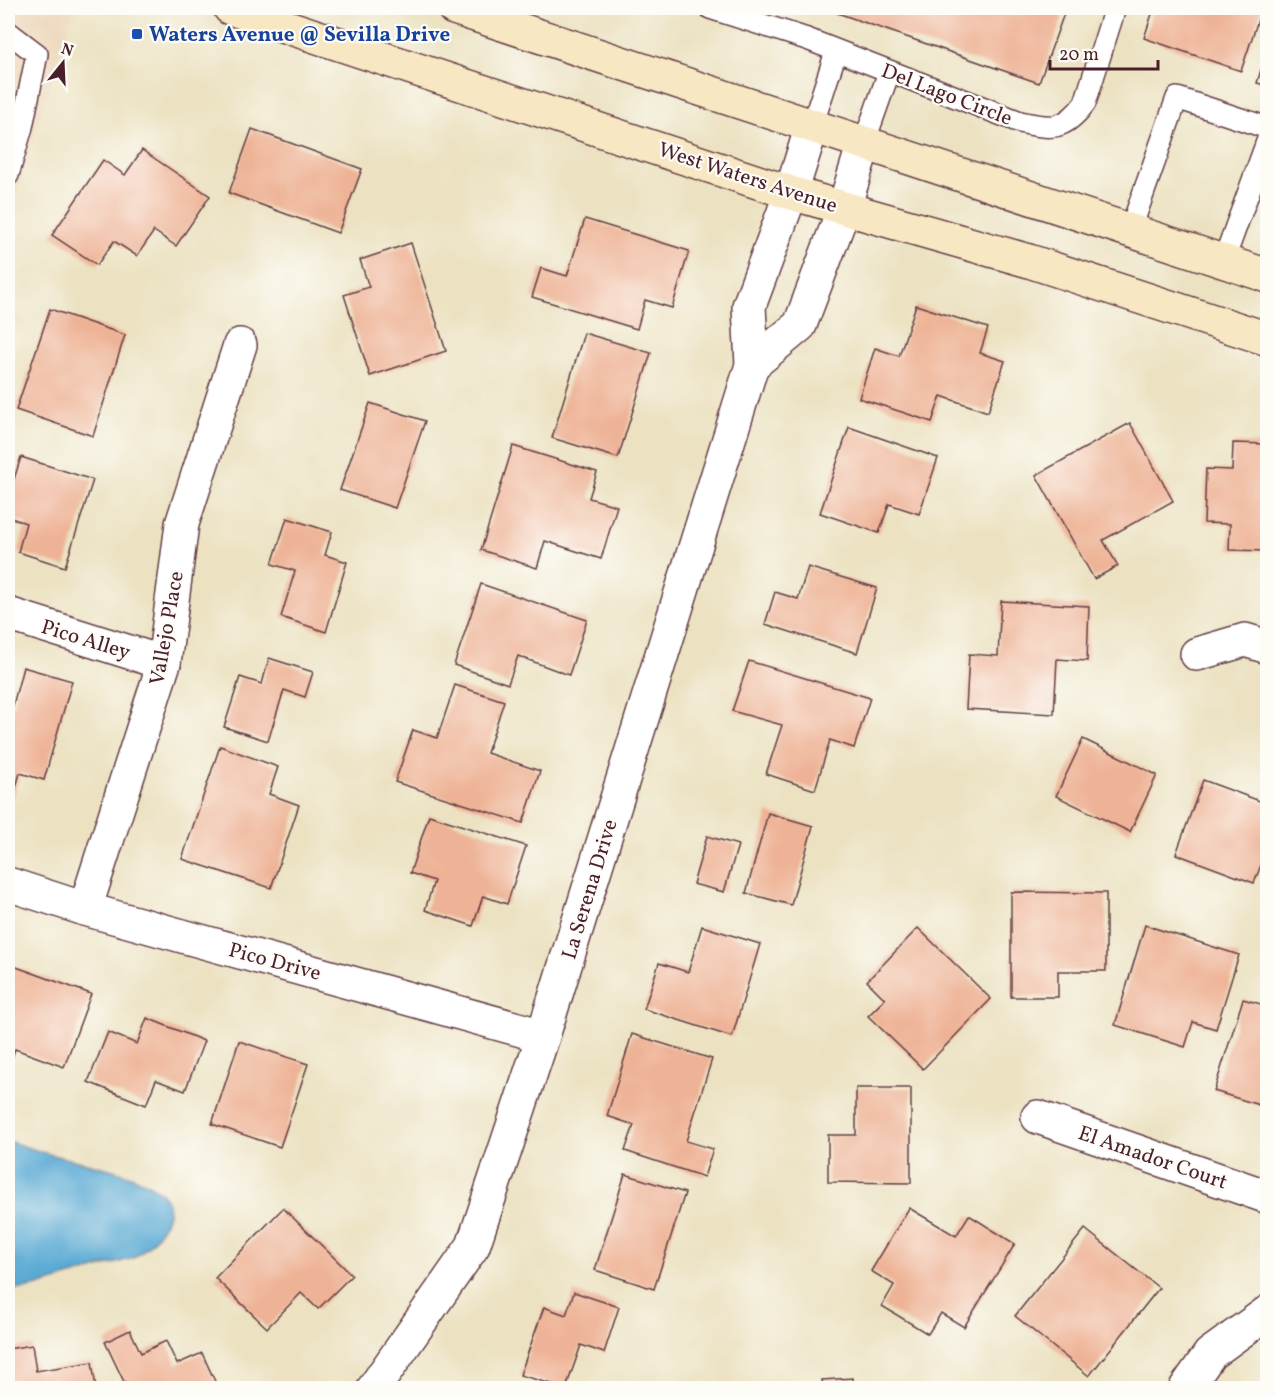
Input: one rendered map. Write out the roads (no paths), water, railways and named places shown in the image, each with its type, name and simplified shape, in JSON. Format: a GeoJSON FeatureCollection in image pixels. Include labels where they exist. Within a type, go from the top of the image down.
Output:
{"type":"FeatureCollection","features":[{"type":"Feature","properties":{"kind":"main road","name":"West Waters Avenue"},"geometry":{"type":"LineString","coordinates":[[230,8],[790,193],[1029,261],[1268,339]]}},
{"type":"Feature","properties":{"kind":"main road"},"geometry":{"type":"LineString","coordinates":[[454,8],[1268,276]]}},
{"type":"Feature","properties":{"kind":"street","name":"La Serena Drive"},"geometry":{"type":"LineString","coordinates":[[374,1389],[473,1246],[543,1036],[752,365],[749,306],[812,126]]}},
{"type":"Feature","properties":{"kind":"street"},"geometry":{"type":"LineString","coordinates":[[752,365],[800,325],[844,208],[864,142]]}},
{"type":"Feature","properties":{"kind":"street","name":"Vallejo Place"},"geometry":{"type":"LineString","coordinates":[[85,909],[164,663],[182,525],[240,345]]}},
{"type":"Feature","properties":{"kind":"street","name":"Pico Alley"},"geometry":{"type":"LineString","coordinates":[[8,614],[164,663]]}},
{"type":"Feature","properties":{"kind":"street"},"geometry":{"type":"LineString","coordinates":[[1197,654],[1245,640],[1268,647]]}},
{"type":"Feature","properties":{"kind":"street","name":"Pico Drive"},"geometry":{"type":"LineString","coordinates":[[8,884],[85,909],[543,1036]]}},
{"type":"Feature","properties":{"kind":"street","name":"El Amador Court"},"geometry":{"type":"LineString","coordinates":[[1038,1117],[1268,1197]]}},
{"type":"Feature","properties":{"kind":"street"},"geometry":{"type":"LineString","coordinates":[[1186,1389],[1210,1354],[1268,1312]]}},
{"type":"Feature","properties":{"kind":"lane","name":"Del Lago Circle"},"geometry":{"type":"LineString","coordinates":[[710,8],[807,39],[1020,122],[1042,127],[1064,125],[1076,116],[1085,103],[1115,8]]}},
{"type":"Feature","properties":{"kind":"lane"},"geometry":{"type":"LineString","coordinates":[[8,32],[37,54],[22,128],[8,175]]}},
{"type":"Feature","properties":{"kind":"lane"},"geometry":{"type":"LineString","coordinates":[[812,126],[836,52]]}},
{"type":"Feature","properties":{"kind":"lane"},"geometry":{"type":"LineString","coordinates":[[864,142],[889,72]]}},
{"type":"Feature","properties":{"kind":"lane"},"geometry":{"type":"LineString","coordinates":[[1131,231],[1176,98],[1268,128]]}},
{"type":"Feature","properties":{"kind":"lane"},"geometry":{"type":"LineString","coordinates":[[1223,262],[1268,139]]}},
{"type":"Feature","properties":{"kind":"water"},"geometry":{"type":"Polygon","coordinates":[[[8,1141],[116,1171],[146,1183],[158,1190],[168,1203],[169,1211],[165,1222],[149,1245],[133,1258],[34,1287],[8,1291],[8,1141]]]}},
{"type":"Feature","properties":{"kind":"place","name":"Waters Avenue @ Sevilla Drive"},"geometry":{"type":"Point","coordinates":[137,34]}}]}
